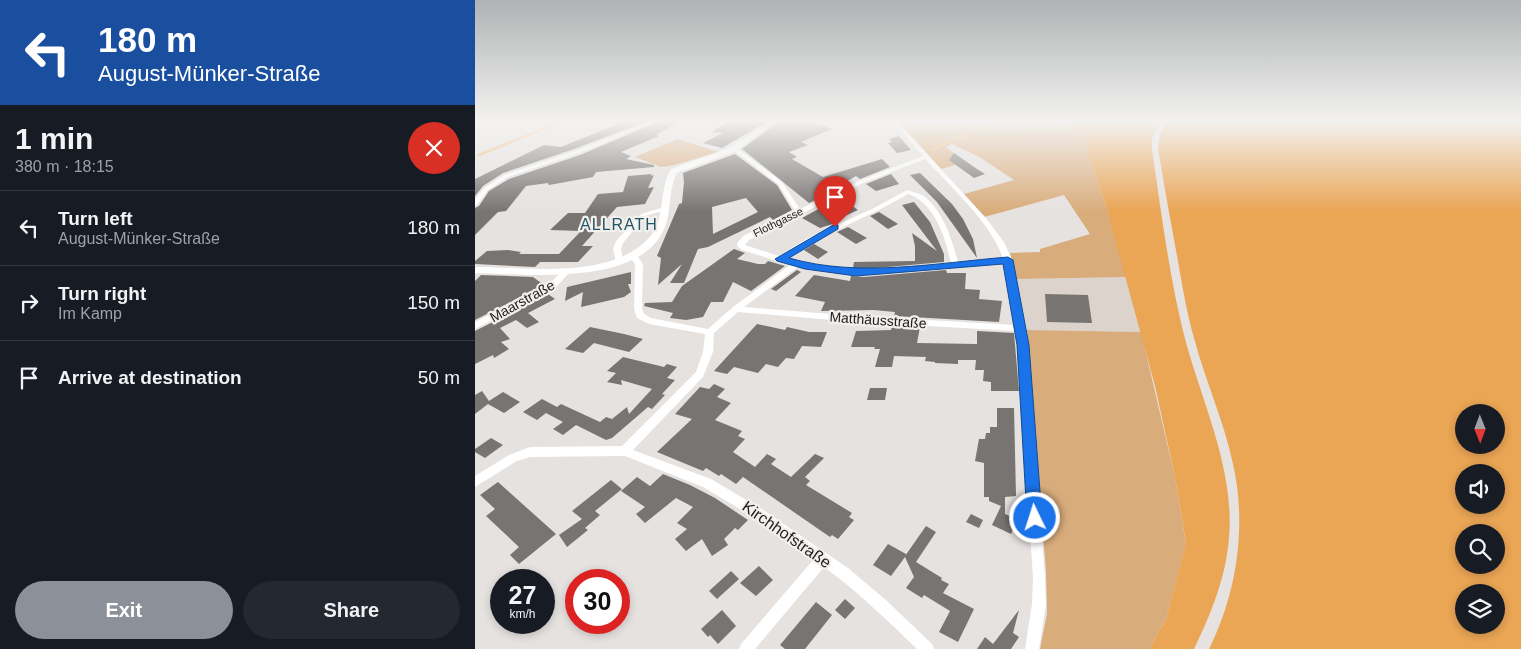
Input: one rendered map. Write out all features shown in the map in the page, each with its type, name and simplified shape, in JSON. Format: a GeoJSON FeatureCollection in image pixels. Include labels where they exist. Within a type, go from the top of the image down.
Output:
{"type":"FeatureCollection","features":[{"type":"Feature","properties":{"kind":"street"},"geometry":{"type":"LineString","coordinates":[[475,204],[486,189],[506,176],[578,151]]}},
{"type":"Feature","properties":{"kind":"street"},"geometry":{"type":"LineString","coordinates":[[475,270],[566,272],[597,268],[632,255],[645,247],[656,237],[660,230],[672,174],[678,169],[725,151]]}},
{"type":"Feature","properties":{"kind":"street"},"geometry":{"type":"LineString","coordinates":[[738,151],[780,183],[799,212]]}},
{"type":"Feature","properties":{"kind":"street"},"geometry":{"type":"LineString","coordinates":[[923,151],[991,228],[1008,260],[1021,328],[1040,584],[1038,613],[1032,649]]}},
{"type":"Feature","properties":{"kind":"street","name":"Flothgasse"},"geometry":{"type":"LineString","coordinates":[[927,156],[861,182],[746,238],[741,242],[743,248],[796,264],[856,273],[1008,260]]}},
{"type":"Feature","properties":{"kind":"street"},"geometry":{"type":"LineString","coordinates":[[780,259],[835,227],[892,202],[907,192],[922,198],[941,225],[951,245],[955,265]]}},
{"type":"Feature","properties":{"kind":"street"},"geometry":{"type":"LineString","coordinates":[[619,261],[617,249],[619,242],[643,215],[664,209]]}},
{"type":"Feature","properties":{"kind":"street"},"geometry":{"type":"LineString","coordinates":[[632,255],[639,264],[638,309],[640,316],[649,321],[710,332]]}},
{"type":"Feature","properties":{"kind":"street"},"geometry":{"type":"LineString","coordinates":[[475,482],[513,458],[530,452],[625,451],[700,374],[708,352],[710,332],[736,308],[796,264]]}},
{"type":"Feature","properties":{"kind":"street","name":"Maarstraße"},"geometry":{"type":"LineString","coordinates":[[475,326],[552,286],[566,272]]}},
{"type":"Feature","properties":{"kind":"street","name":"Matthäusstraße"},"geometry":{"type":"LineString","coordinates":[[736,308],[856,319],[1021,328]]}},
{"type":"Feature","properties":{"kind":"street","name":"Kirchhofstraße"},"geometry":{"type":"LineString","coordinates":[[625,451],[694,477],[730,495],[823,558],[869,595],[927,649]]}},
{"type":"Feature","properties":{"kind":"street"},"geometry":{"type":"LineString","coordinates":[[746,649],[823,558]]}},
{"type":"Feature","properties":{"kind":"shaded area"},"geometry":{"type":"Polygon","coordinates":[[[648,151],[719,152],[661,167],[635,157],[648,151]]]}},
{"type":"Feature","properties":{"kind":"shaded area"},"geometry":{"type":"Polygon","coordinates":[[[925,151],[952,151],[966,162],[941,169],[925,151]]]}},
{"type":"Feature","properties":{"kind":"shaded area"},"geometry":{"type":"Polygon","coordinates":[[[967,151],[1088,151],[1127,277],[1017,279],[1010,253],[1040,252],[1040,249],[1090,234],[1064,195],[984,217],[964,194],[1014,180],[981,158],[967,151]]]}},
{"type":"Feature","properties":{"kind":"shaded area"},"geometry":{"type":"Polygon","coordinates":[[[1088,151],[1152,151],[1170,266],[1184,335],[1222,460],[1229,512],[1229,538],[1225,567],[1212,609],[1194,649],[1149,649],[1166,620],[1186,543],[1175,477],[1155,386],[1106,206],[1088,151]]]}},
{"type":"Feature","properties":{"kind":"shaded area"},"geometry":{"type":"Polygon","coordinates":[[[1159,151],[1521,151],[1521,649],[1209,649],[1227,605],[1233,582],[1239,535],[1239,511],[1237,487],[1229,448],[1198,354],[1183,292],[1159,151]]]}},
{"type":"Feature","properties":{"kind":"shaded area"},"geometry":{"type":"Polygon","coordinates":[[[1127,277],[1141,332],[1027,330],[1017,279],[1127,277]]]}},
{"type":"Feature","properties":{"kind":"shaded area"},"geometry":{"type":"Polygon","coordinates":[[[1027,330],[1141,332],[1175,477],[1186,544],[1166,620],[1149,649],[1040,649],[1047,614],[1046,571],[1027,330]]]}},
{"type":"Feature","properties":{"kind":"building"},"geometry":{"type":"Polygon","coordinates":[[[531,151],[567,151],[503,173],[483,186],[475,196],[475,179],[531,151]]]}},
{"type":"Feature","properties":{"kind":"building"},"geometry":{"type":"Polygon","coordinates":[[[589,151],[623,151],[621,152],[631,156],[626,159],[654,165],[654,167],[596,172],[593,177],[549,185],[548,183],[526,186],[506,211],[498,212],[475,235],[475,208],[479,206],[489,191],[509,179],[589,151]]]}},
{"type":"Feature","properties":{"kind":"building"},"geometry":{"type":"Polygon","coordinates":[[[745,151],[791,151],[789,152],[797,157],[792,159],[823,177],[882,159],[890,167],[860,179],[856,176],[830,191],[832,192],[809,203],[745,151]]]}},
{"type":"Feature","properties":{"kind":"building"},"geometry":{"type":"Polygon","coordinates":[[[954,153],[985,174],[974,178],[949,160],[954,153]]]}},
{"type":"Feature","properties":{"kind":"building"},"geometry":{"type":"Polygon","coordinates":[[[735,154],[777,185],[792,210],[773,220],[770,217],[708,247],[698,249],[684,283],[670,283],[682,264],[658,285],[661,258],[657,256],[679,204],[682,203],[683,173],[735,154]],[[746,198],[712,207],[713,234],[758,212],[746,198]]]}},
{"type":"Feature","properties":{"kind":"building"},"geometry":{"type":"Polygon","coordinates":[[[920,173],[952,204],[963,219],[973,239],[977,258],[937,202],[910,175],[920,173]]]}},
{"type":"Feature","properties":{"kind":"building"},"geometry":{"type":"Polygon","coordinates":[[[652,174],[651,176],[654,175],[648,188],[654,187],[645,204],[617,207],[582,246],[593,246],[578,262],[540,262],[535,267],[475,264],[475,261],[487,251],[508,250],[521,252],[519,254],[559,254],[581,231],[550,230],[568,213],[585,213],[598,194],[623,192],[628,176],[652,174]]]}},
{"type":"Feature","properties":{"kind":"building"},"geometry":{"type":"Polygon","coordinates":[[[891,174],[899,184],[876,191],[866,184],[891,174]]]}},
{"type":"Feature","properties":{"kind":"building"},"geometry":{"type":"Polygon","coordinates":[[[840,197],[858,210],[836,220],[839,222],[820,228],[802,218],[840,197]]]}},
{"type":"Feature","properties":{"kind":"building"},"geometry":{"type":"Polygon","coordinates":[[[914,202],[930,222],[944,254],[944,262],[864,269],[853,268],[854,262],[915,261],[915,246],[912,233],[937,251],[902,205],[914,202]]]}},
{"type":"Feature","properties":{"kind":"building"},"geometry":{"type":"Polygon","coordinates":[[[879,212],[898,224],[888,229],[870,216],[879,212]]]}},
{"type":"Feature","properties":{"kind":"building"},"geometry":{"type":"Polygon","coordinates":[[[848,227],[867,238],[856,244],[837,232],[848,227]]]}},
{"type":"Feature","properties":{"kind":"building"},"geometry":{"type":"Polygon","coordinates":[[[814,244],[828,252],[818,259],[804,250],[814,244]]]}},
{"type":"Feature","properties":{"kind":"building"},"geometry":{"type":"Polygon","coordinates":[[[734,249],[745,253],[737,259],[758,264],[765,264],[768,261],[785,266],[751,291],[733,282],[723,302],[711,302],[703,317],[686,320],[670,318],[673,313],[644,306],[645,303],[672,302],[682,286],[734,249]]]}},
{"type":"Feature","properties":{"kind":"building"},"geometry":{"type":"Polygon","coordinates":[[[797,270],[801,272],[776,291],[771,289],[797,270]]]}},
{"type":"Feature","properties":{"kind":"building"},"geometry":{"type":"Polygon","coordinates":[[[946,270],[947,273],[966,273],[965,289],[980,290],[979,299],[1002,301],[999,322],[894,316],[895,312],[874,310],[821,311],[825,302],[795,296],[814,275],[850,281],[851,276],[864,277],[946,270]]]}},
{"type":"Feature","properties":{"kind":"building"},"geometry":{"type":"Polygon","coordinates":[[[631,272],[631,284],[628,284],[631,292],[624,297],[581,307],[583,292],[565,301],[567,287],[631,272]]]}},
{"type":"Feature","properties":{"kind":"building"},"geometry":{"type":"Polygon","coordinates":[[[481,275],[533,277],[544,285],[475,320],[475,281],[481,275]]]}},
{"type":"Feature","properties":{"kind":"building"},"geometry":{"type":"Polygon","coordinates":[[[548,294],[555,299],[528,313],[539,322],[527,328],[516,320],[500,328],[510,339],[501,342],[509,349],[494,358],[493,355],[475,364],[475,331],[548,294]]]}},
{"type":"Feature","properties":{"kind":"building"},"geometry":{"type":"Polygon","coordinates":[[[1045,294],[1088,295],[1092,323],[1047,322],[1045,294]]]}},
{"type":"Feature","properties":{"kind":"building"},"geometry":{"type":"Polygon","coordinates":[[[757,324],[785,330],[787,327],[809,332],[827,332],[821,347],[802,346],[794,359],[786,358],[778,367],[766,364],[758,373],[734,367],[727,374],[714,371],[757,324]]]}},
{"type":"Feature","properties":{"kind":"building"},"geometry":{"type":"Polygon","coordinates":[[[892,326],[920,327],[917,343],[977,344],[977,331],[1014,333],[1019,391],[991,391],[991,382],[983,381],[984,370],[975,370],[976,360],[958,360],[958,364],[935,363],[925,361],[926,357],[894,356],[892,367],[875,367],[880,349],[874,349],[875,347],[851,347],[856,331],[891,330],[892,326]]]}},
{"type":"Feature","properties":{"kind":"building"},"geometry":{"type":"Polygon","coordinates":[[[590,327],[643,339],[629,352],[594,343],[583,353],[565,349],[590,327]]]}},
{"type":"Feature","properties":{"kind":"building"},"geometry":{"type":"Polygon","coordinates":[[[623,357],[664,367],[667,364],[677,367],[667,378],[675,380],[662,394],[665,395],[652,409],[648,407],[612,438],[606,440],[576,425],[563,435],[553,429],[563,422],[546,413],[537,420],[523,412],[542,399],[557,407],[561,404],[600,422],[606,417],[612,419],[627,407],[629,414],[652,389],[621,380],[622,385],[607,382],[616,373],[607,371],[623,357]]]}},
{"type":"Feature","properties":{"kind":"building"},"geometry":{"type":"Polygon","coordinates":[[[714,384],[725,389],[717,397],[731,403],[715,420],[742,431],[738,436],[745,439],[733,452],[755,467],[767,454],[776,459],[771,464],[791,477],[815,454],[824,458],[805,477],[810,481],[806,485],[852,513],[849,517],[854,520],[838,539],[832,535],[830,537],[743,477],[736,484],[721,474],[719,476],[706,468],[703,471],[657,452],[692,419],[675,414],[700,387],[709,389],[714,384]]]}},
{"type":"Feature","properties":{"kind":"building"},"geometry":{"type":"Polygon","coordinates":[[[870,388],[887,388],[885,400],[867,400],[870,388]]]}},
{"type":"Feature","properties":{"kind":"building"},"geometry":{"type":"Polygon","coordinates":[[[482,391],[489,401],[503,392],[520,402],[504,413],[488,404],[475,414],[475,395],[482,391]]]}},
{"type":"Feature","properties":{"kind":"building"},"geometry":{"type":"Polygon","coordinates":[[[997,408],[1014,408],[1016,496],[1005,497],[1005,514],[1017,519],[1011,534],[992,525],[1001,506],[989,501],[989,497],[984,497],[984,463],[975,461],[979,439],[985,439],[986,433],[990,433],[990,427],[997,427],[997,408]]]}},
{"type":"Feature","properties":{"kind":"building"},"geometry":{"type":"Polygon","coordinates":[[[491,438],[503,445],[485,458],[475,452],[475,449],[491,438]]]}},
{"type":"Feature","properties":{"kind":"building"},"geometry":{"type":"Polygon","coordinates":[[[663,474],[715,498],[748,520],[738,530],[735,528],[724,539],[728,545],[712,556],[702,539],[686,551],[675,539],[687,529],[677,523],[693,507],[676,498],[645,523],[636,514],[645,507],[621,491],[637,477],[650,486],[663,474]]]}},
{"type":"Feature","properties":{"kind":"building"},"geometry":{"type":"Polygon","coordinates":[[[611,480],[622,489],[595,511],[600,515],[585,528],[588,530],[567,547],[559,535],[582,519],[572,511],[611,480]]]}},
{"type":"Feature","properties":{"kind":"building"},"geometry":{"type":"Polygon","coordinates":[[[498,482],[556,534],[519,564],[510,555],[519,547],[486,516],[495,509],[480,495],[498,482]]]}},
{"type":"Feature","properties":{"kind":"building"},"geometry":{"type":"Polygon","coordinates":[[[971,514],[983,520],[979,528],[966,522],[971,514]]]}},
{"type":"Feature","properties":{"kind":"building"},"geometry":{"type":"Polygon","coordinates":[[[926,526],[936,532],[916,562],[949,584],[943,593],[974,609],[958,642],[939,632],[950,611],[924,595],[922,598],[906,588],[914,577],[905,557],[891,576],[873,565],[888,544],[906,554],[905,556],[926,526]]]}},
{"type":"Feature","properties":{"kind":"building"},"geometry":{"type":"Polygon","coordinates":[[[759,566],[773,580],[756,596],[740,583],[759,566]]]}},
{"type":"Feature","properties":{"kind":"building"},"geometry":{"type":"Polygon","coordinates":[[[731,571],[739,579],[717,599],[709,591],[731,571]]]}},
{"type":"Feature","properties":{"kind":"building"},"geometry":{"type":"Polygon","coordinates":[[[845,599],[855,608],[845,619],[835,610],[845,599]]]}},
{"type":"Feature","properties":{"kind":"building"},"geometry":{"type":"Polygon","coordinates":[[[816,602],[832,615],[805,649],[785,649],[780,645],[816,602]]]}},
{"type":"Feature","properties":{"kind":"building"},"geometry":{"type":"Polygon","coordinates":[[[722,610],[736,626],[718,644],[701,629],[722,610]]]}},
{"type":"Feature","properties":{"kind":"building"},"geometry":{"type":"Polygon","coordinates":[[[1019,610],[1013,633],[1019,637],[1011,649],[977,649],[985,637],[993,644],[1019,610]]]}},
{"type":"Feature","properties":{"kind":"waterway"},"geometry":{"type":"LineString","coordinates":[[479,155],[488,151]]}},
{"type":"Feature","properties":{"kind":"district","name":"ALLRATH"},"geometry":{"type":"Point","coordinates":[619,224]}},
{"type":"Feature","properties":{"kind":"route"},"geometry":{"type":"LineString","coordinates":[[835,227],[780,259],[805,266],[856,273],[1008,260],[1023,345],[1035,518]]}}]}
